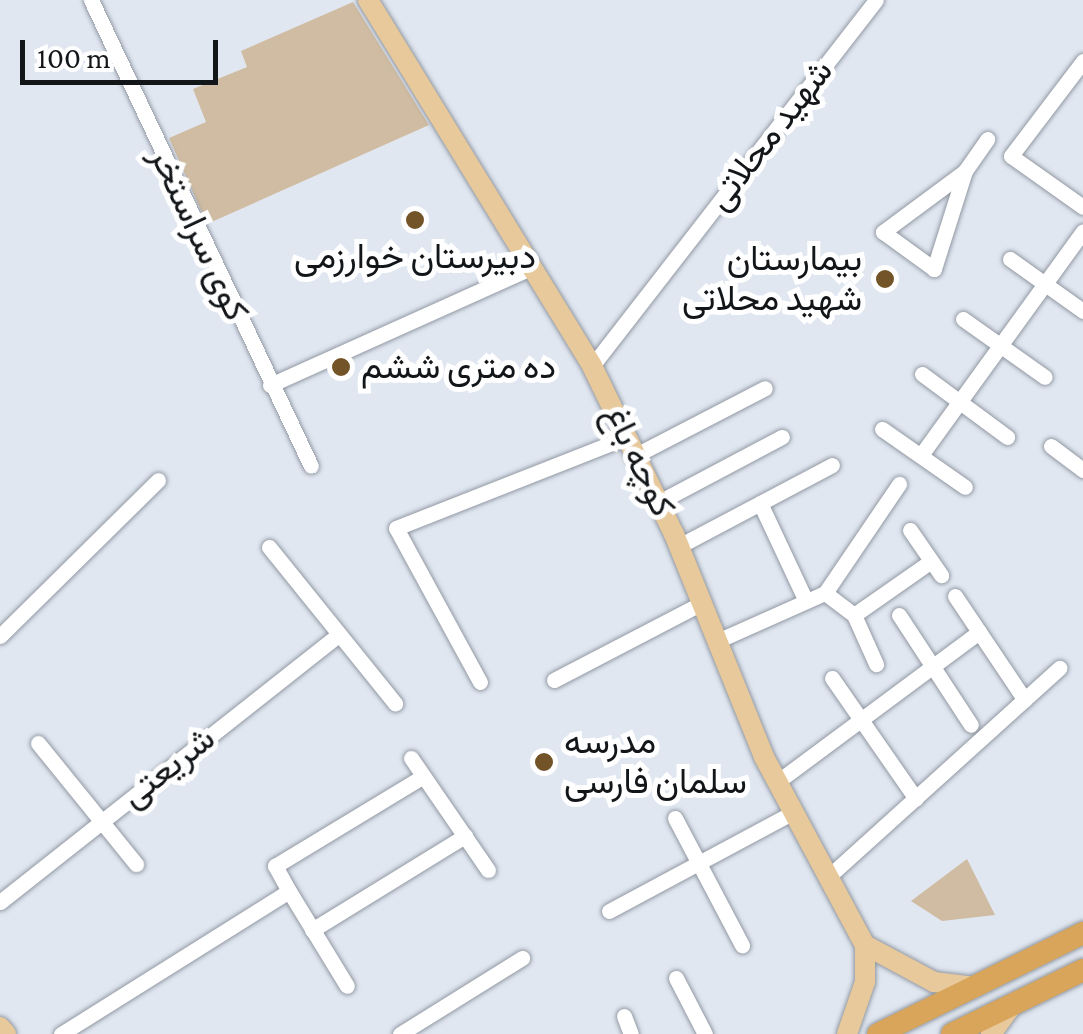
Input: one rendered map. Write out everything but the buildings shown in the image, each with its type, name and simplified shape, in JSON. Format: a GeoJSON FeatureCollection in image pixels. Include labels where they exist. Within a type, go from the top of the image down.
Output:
{"type":"FeatureCollection","features":[{"type":"Feature","properties":{"kind":"highway"},"geometry":{"type":"LineString","coordinates":[[878,1034],[1083,934]]}},
{"type":"Feature","properties":{"kind":"highway"},"geometry":{"type":"LineString","coordinates":[[952,1034],[1083,970]]}},
{"type":"Feature","properties":{"kind":"main road","name":"کوچه باغ"},"geometry":{"type":"LineString","coordinates":[[368,0],[592,366],[679,546],[777,782],[865,945]]}},
{"type":"Feature","properties":{"kind":"main road"},"geometry":{"type":"LineString","coordinates":[[847,1034],[866,982],[865,945],[934,982],[975,987]]}},
{"type":"Feature","properties":{"kind":"main road"},"geometry":{"type":"LineString","coordinates":[[990,1034],[1012,1005]]}},
{"type":"Feature","properties":{"kind":"main road"},"geometry":{"type":"LineString","coordinates":[[0,1027],[6,1034]]}},
{"type":"Feature","properties":{"kind":"street","name":"کوی سراستخر"},"geometry":{"type":"LineString","coordinates":[[91,0],[311,466]]}},
{"type":"Feature","properties":{"kind":"street","name":"شهید محلاتی"},"geometry":{"type":"LineString","coordinates":[[592,366],[876,0]]}},
{"type":"Feature","properties":{"kind":"street"},"geometry":{"type":"LineString","coordinates":[[1083,61],[1012,156],[1083,207]]}},
{"type":"Feature","properties":{"kind":"street"},"geometry":{"type":"LineString","coordinates":[[965,170],[934,269],[883,232],[965,170],[987,139]]}},
{"type":"Feature","properties":{"kind":"street"},"geometry":{"type":"LineString","coordinates":[[920,455],[1083,230]]}},
{"type":"Feature","properties":{"kind":"street"},"geometry":{"type":"LineString","coordinates":[[1010,259],[1083,311]]}},
{"type":"Feature","properties":{"kind":"street"},"geometry":{"type":"LineString","coordinates":[[270,385],[532,267]]}},
{"type":"Feature","properties":{"kind":"street"},"geometry":{"type":"LineString","coordinates":[[964,319],[1046,378]]}},
{"type":"Feature","properties":{"kind":"street"},"geometry":{"type":"LineString","coordinates":[[922,374],[1007,436]]}},
{"type":"Feature","properties":{"kind":"street"},"geometry":{"type":"LineString","coordinates":[[480,682],[396,528],[632,446],[765,388]]}},
{"type":"Feature","properties":{"kind":"street"},"geometry":{"type":"LineString","coordinates":[[882,429],[965,487]]}},
{"type":"Feature","properties":{"kind":"street"},"geometry":{"type":"LineString","coordinates":[[659,502],[782,437]]}},
{"type":"Feature","properties":{"kind":"street"},"geometry":{"type":"LineString","coordinates":[[1051,446],[1083,470]]}},
{"type":"Feature","properties":{"kind":"street"},"geometry":{"type":"LineString","coordinates":[[679,546],[832,465]]}},
{"type":"Feature","properties":{"kind":"street"},"geometry":{"type":"LineString","coordinates":[[0,636],[158,480]]}},
{"type":"Feature","properties":{"kind":"street"},"geometry":{"type":"LineString","coordinates":[[717,641],[825,593],[899,484]]}},
{"type":"Feature","properties":{"kind":"street"},"geometry":{"type":"LineString","coordinates":[[760,504],[806,601]]}},
{"type":"Feature","properties":{"kind":"street"},"geometry":{"type":"LineString","coordinates":[[854,615],[936,568],[910,530]]}},
{"type":"Feature","properties":{"kind":"street"},"geometry":{"type":"LineString","coordinates":[[269,547],[395,703]]}},
{"type":"Feature","properties":{"kind":"street"},"geometry":{"type":"LineString","coordinates":[[825,593],[854,615],[876,664]]}},
{"type":"Feature","properties":{"kind":"street"},"geometry":{"type":"LineString","coordinates":[[955,596],[1025,700]]}},
{"type":"Feature","properties":{"kind":"street"},"geometry":{"type":"LineString","coordinates":[[554,680],[702,603]]}},
{"type":"Feature","properties":{"kind":"street"},"geometry":{"type":"LineString","coordinates":[[899,615],[971,725]]}},
{"type":"Feature","properties":{"kind":"street"},"geometry":{"type":"LineString","coordinates":[[777,782],[979,632]]}},
{"type":"Feature","properties":{"kind":"street","name":"شریعتی"},"geometry":{"type":"LineString","coordinates":[[0,902],[340,634]]}},
{"type":"Feature","properties":{"kind":"street"},"geometry":{"type":"LineString","coordinates":[[828,877],[1058,668]]}},
{"type":"Feature","properties":{"kind":"street"},"geometry":{"type":"LineString","coordinates":[[832,678],[916,799]]}},
{"type":"Feature","properties":{"kind":"street"},"geometry":{"type":"LineString","coordinates":[[38,743],[136,864]]}},
{"type":"Feature","properties":{"kind":"street"},"geometry":{"type":"LineString","coordinates":[[410,758],[488,870]]}},
{"type":"Feature","properties":{"kind":"street"},"geometry":{"type":"LineString","coordinates":[[347,986],[275,866],[422,777]]}},
{"type":"Feature","properties":{"kind":"street"},"geometry":{"type":"LineString","coordinates":[[610,911],[794,812]]}},
{"type":"Feature","properties":{"kind":"street"},"geometry":{"type":"LineString","coordinates":[[675,818],[742,945]]}},
{"type":"Feature","properties":{"kind":"street"},"geometry":{"type":"LineString","coordinates":[[312,930],[464,836]]}},
{"type":"Feature","properties":{"kind":"street"},"geometry":{"type":"LineString","coordinates":[[61,1034],[289,890]]}},
{"type":"Feature","properties":{"kind":"street"},"geometry":{"type":"LineString","coordinates":[[400,1034],[522,958]]}},
{"type":"Feature","properties":{"kind":"street"},"geometry":{"type":"LineString","coordinates":[[676,978],[706,1034]]}},
{"type":"Feature","properties":{"kind":"street"},"geometry":{"type":"LineString","coordinates":[[624,1016],[631,1034]]}},
{"type":"Feature","properties":{"kind":"shaded area"},"geometry":{"type":"Polygon","coordinates":[[[353,2],[429,125],[207,224],[169,138],[206,122],[193,89],[247,67],[241,51],[353,2]]]}},
{"type":"Feature","properties":{"kind":"shaded area"},"geometry":{"type":"Polygon","coordinates":[[[967,859],[995,915],[942,921],[911,901],[967,859]]]}},
{"type":"Feature","properties":{"kind":"place","name":"دبیرستان خوارزمی"},"geometry":{"type":"Point","coordinates":[415,220]}},
{"type":"Feature","properties":{"kind":"place","name":"بیمارستان شهید محلاتی"},"geometry":{"type":"Point","coordinates":[885,279]}},
{"type":"Feature","properties":{"kind":"place","name":"ده متری ششم"},"geometry":{"type":"Point","coordinates":[341,367]}},
{"type":"Feature","properties":{"kind":"place","name":"مدرسه سلمان فارسی"},"geometry":{"type":"Point","coordinates":[544,762]}}]}
